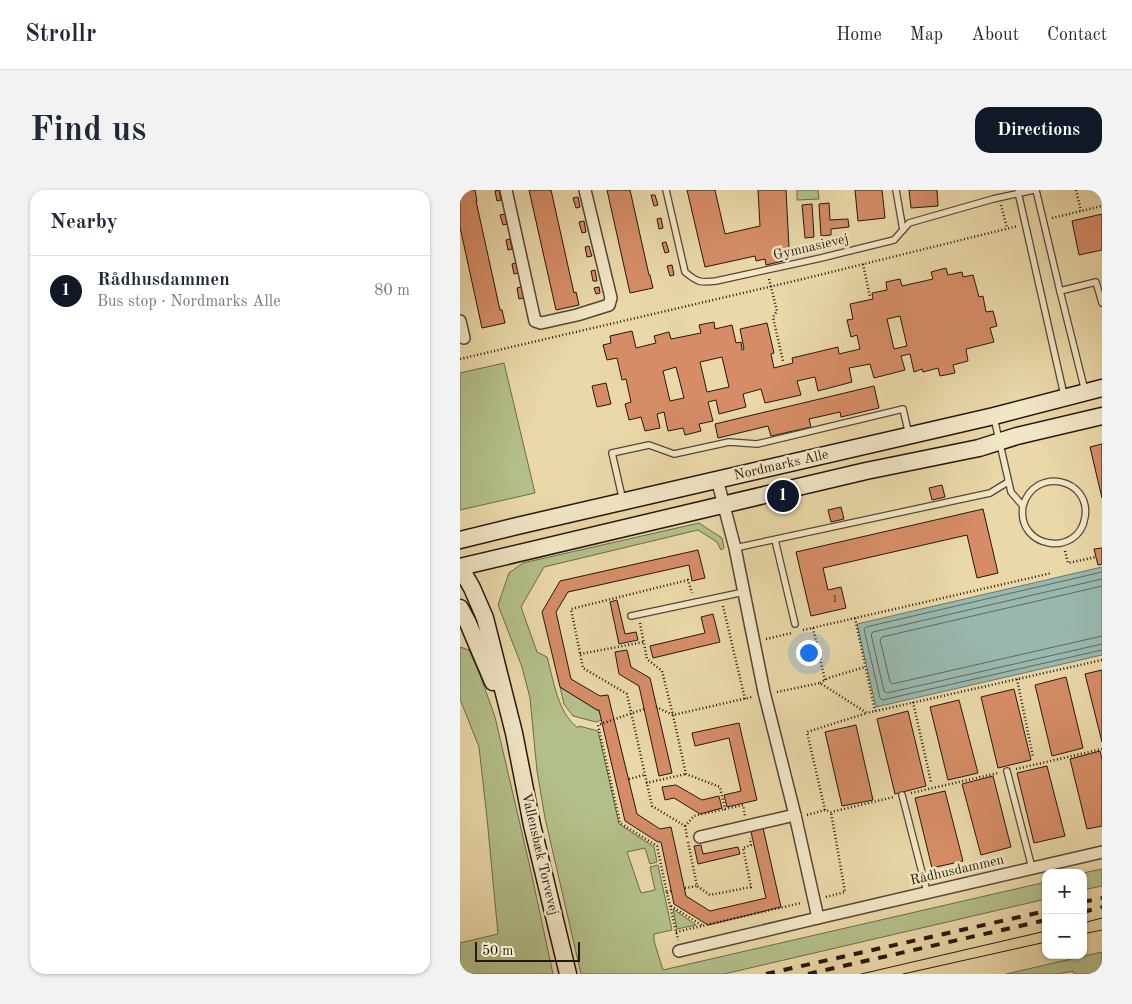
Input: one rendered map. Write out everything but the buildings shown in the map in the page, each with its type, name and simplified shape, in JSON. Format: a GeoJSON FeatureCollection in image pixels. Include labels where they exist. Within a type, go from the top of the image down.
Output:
{"type":"FeatureCollection","features":[{"type":"Feature","properties":{"kind":"street"},"geometry":{"type":"LineString","coordinates":[[506,190],[535,321],[541,323],[571,317],[609,305],[611,298],[585,190]]}},
{"type":"Feature","properties":{"kind":"street"},"geometry":{"type":"LineString","coordinates":[[460,321],[464,338]]}},
{"type":"Feature","properties":{"kind":"street","name":"Nordmarks Alle"},"geometry":{"type":"LineString","coordinates":[[460,540],[994,416],[1102,388]]}},
{"type":"Feature","properties":{"kind":"street"},"geometry":{"type":"LineString","coordinates":[[1082,421],[1086,393]]}},
{"type":"Feature","properties":{"kind":"street"},"geometry":{"type":"LineString","coordinates":[[1065,398],[1082,421]]}},
{"type":"Feature","properties":{"kind":"street","name":"Nordmarks Alle"},"geometry":{"type":"LineString","coordinates":[[460,567],[866,471],[979,448],[1017,436],[1102,416]]}},
{"type":"Feature","properties":{"kind":"street"},"geometry":{"type":"LineString","coordinates":[[718,479],[735,548],[764,692],[818,918]]}},
{"type":"Feature","properties":{"kind":"street","name":"Vallensbæk Torvevej"},"geometry":{"type":"LineString","coordinates":[[460,567],[472,588],[485,618],[514,733],[532,825],[568,974]]}},
{"type":"Feature","properties":{"kind":"street","name":"Vallensbæk Torvevej"},"geometry":{"type":"LineString","coordinates":[[460,608],[514,733]]}},
{"type":"Feature","properties":{"kind":"street"},"geometry":{"type":"LineString","coordinates":[[700,837],[795,817]]}},
{"type":"Feature","properties":{"kind":"street","name":"Rådhusdammen"},"geometry":{"type":"LineString","coordinates":[[680,951],[1102,852]]}},
{"type":"Feature","properties":{"kind":"lane","name":"Gymnasievej"},"geometry":{"type":"LineString","coordinates":[[666,190],[685,272],[702,283],[821,258],[894,240],[909,223],[1018,192],[1035,190],[1086,393]]}},
{"type":"Feature","properties":{"kind":"lane"},"geometry":{"type":"LineString","coordinates":[[896,190],[903,230]]}},
{"type":"Feature","properties":{"kind":"lane"},"geometry":{"type":"LineString","coordinates":[[1018,192],[1065,398]]}},
{"type":"Feature","properties":{"kind":"lane"},"geometry":{"type":"LineString","coordinates":[[1060,291],[1096,282],[1102,303]]}},
{"type":"Feature","properties":{"kind":"lane"},"geometry":{"type":"LineString","coordinates":[[623,502],[612,453],[649,445],[674,454],[729,442],[758,444],[902,408],[909,435]]}},
{"type":"Feature","properties":{"kind":"lane"},"geometry":{"type":"LineString","coordinates":[[994,416],[1011,492],[1023,506]]}},
{"type":"Feature","properties":{"kind":"lane"},"geometry":{"type":"LineString","coordinates":[[735,548],[990,493],[1008,482]]}},
{"type":"Feature","properties":{"kind":"lane"},"geometry":{"type":"LineString","coordinates":[[1046,482],[1062,482],[1075,489],[1083,502],[1085,517],[1079,531],[1072,538],[1063,543],[1048,544],[1034,538],[1025,526],[1022,516],[1023,506],[1029,492],[1037,486],[1046,482]]}},
{"type":"Feature","properties":{"kind":"lane"},"geometry":{"type":"LineString","coordinates":[[775,540],[795,624]]}},
{"type":"Feature","properties":{"kind":"lane"},"geometry":{"type":"LineString","coordinates":[[631,616],[744,592]]}},
{"type":"Feature","properties":{"kind":"lane"},"geometry":{"type":"LineString","coordinates":[[1007,771],[1032,868]]}},
{"type":"Feature","properties":{"kind":"lane"},"geometry":{"type":"LineString","coordinates":[[902,795],[927,892]]}},
{"type":"Feature","properties":{"kind":"path"},"geometry":{"type":"LineString","coordinates":[[1076,190],[1081,211]]}},
{"type":"Feature","properties":{"kind":"path"},"geometry":{"type":"LineString","coordinates":[[460,359],[771,287],[1007,228],[1000,198]]}},
{"type":"Feature","properties":{"kind":"path"},"geometry":{"type":"LineString","coordinates":[[1044,220],[1102,206]]}},
{"type":"Feature","properties":{"kind":"path"},"geometry":{"type":"LineString","coordinates":[[863,264],[870,297]]}},
{"type":"Feature","properties":{"kind":"path"},"geometry":{"type":"LineString","coordinates":[[766,270],[777,311],[773,317],[782,362]]}},
{"type":"Feature","properties":{"kind":"path"},"geometry":{"type":"LineString","coordinates":[[1063,543],[1068,563],[1096,557]]}},
{"type":"Feature","properties":{"kind":"path"},"geometry":{"type":"LineString","coordinates":[[765,639],[1052,573]]}},
{"type":"Feature","properties":{"kind":"path"},"geometry":{"type":"LineString","coordinates":[[694,602],[688,580],[571,609],[583,668],[626,694],[652,806],[685,826],[697,886]]}},
{"type":"Feature","properties":{"kind":"path"},"geometry":{"type":"LineString","coordinates":[[720,596],[745,699]]}},
{"type":"Feature","properties":{"kind":"path"},"geometry":{"type":"LineString","coordinates":[[639,614],[647,660],[662,671],[674,715],[686,774]]}},
{"type":"Feature","properties":{"kind":"path"},"geometry":{"type":"LineString","coordinates":[[854,618],[875,711]]}},
{"type":"Feature","properties":{"kind":"path"},"geometry":{"type":"LineString","coordinates":[[813,628],[824,680]]}},
{"type":"Feature","properties":{"kind":"path"},"geometry":{"type":"LineString","coordinates":[[580,654],[644,642]]}},
{"type":"Feature","properties":{"kind":"path"},"geometry":{"type":"LineString","coordinates":[[825,810],[807,732],[875,711],[1102,660]]}},
{"type":"Feature","properties":{"kind":"path"},"geometry":{"type":"LineString","coordinates":[[776,692],[820,683],[828,678],[865,668]]}},
{"type":"Feature","properties":{"kind":"path"},"geometry":{"type":"LineString","coordinates":[[1016,679],[1033,757]]}},
{"type":"Feature","properties":{"kind":"path"},"geometry":{"type":"LineString","coordinates":[[820,683],[867,713]]}},
{"type":"Feature","properties":{"kind":"path"},"geometry":{"type":"LineString","coordinates":[[656,707],[674,715],[754,697]]}},
{"type":"Feature","properties":{"kind":"path"},"geometry":{"type":"LineString","coordinates":[[913,702],[931,782]]}},
{"type":"Feature","properties":{"kind":"path"},"geometry":{"type":"LineString","coordinates":[[644,710],[598,725],[620,823],[657,846],[680,951]]}},
{"type":"Feature","properties":{"kind":"path"},"geometry":{"type":"LineString","coordinates":[[795,817],[825,810],[831,812],[1102,749]]}},
{"type":"Feature","properties":{"kind":"path"},"geometry":{"type":"LineString","coordinates":[[646,783],[686,774],[720,787],[725,809]]}},
{"type":"Feature","properties":{"kind":"path"},"geometry":{"type":"LineString","coordinates":[[628,779],[645,775]]}},
{"type":"Feature","properties":{"kind":"path"},"geometry":{"type":"LineString","coordinates":[[611,782],[616,781]]}},
{"type":"Feature","properties":{"kind":"path"},"geometry":{"type":"LineString","coordinates":[[684,888],[697,886],[710,895],[751,887],[743,848],[752,845],[743,805],[694,816],[685,826]]}},
{"type":"Feature","properties":{"kind":"path"},"geometry":{"type":"LineString","coordinates":[[676,932],[845,892],[831,812]]}},
{"type":"Feature","properties":{"kind":"path"},"geometry":{"type":"LineString","coordinates":[[667,893],[671,891]]}},
{"type":"Feature","properties":{"kind":"path"},"geometry":{"type":"LineString","coordinates":[[670,905],[703,926]]}},
{"type":"Feature","properties":{"kind":"green space"},"geometry":{"type":"Polygon","coordinates":[[[797,190],[818,190],[819,199],[797,200],[797,190]]]}},
{"type":"Feature","properties":{"kind":"green space"},"geometry":{"type":"Polygon","coordinates":[[[504,363],[535,493],[460,510],[460,373],[504,363]]]}},
{"type":"Feature","properties":{"kind":"green space"},"geometry":{"type":"Polygon","coordinates":[[[699,523],[722,538],[724,548],[721,550],[717,542],[698,530],[544,567],[521,607],[537,652],[547,657],[557,696],[565,714],[578,728],[579,726],[598,731],[619,824],[654,847],[657,862],[650,864],[645,848],[627,852],[641,893],[655,890],[650,867],[658,865],[672,930],[654,934],[654,941],[663,970],[1042,883],[1042,900],[724,974],[581,974],[545,818],[537,771],[530,698],[522,667],[498,605],[509,573],[523,563],[699,523]]]}},
{"type":"Feature","properties":{"kind":"green space"},"geometry":{"type":"Polygon","coordinates":[[[460,647],[469,650],[495,717],[553,974],[460,974],[460,943],[498,934],[479,747],[460,699],[460,647]]]}},
{"type":"Feature","properties":{"kind":"green space"},"geometry":{"type":"Polygon","coordinates":[[[560,687],[599,710],[602,720],[596,722],[573,716],[564,704],[560,687]]]}},
{"type":"Feature","properties":{"kind":"green space"},"geometry":{"type":"Polygon","coordinates":[[[1102,869],[1102,886],[1087,889],[1087,872],[1102,869]]]}},
{"type":"Feature","properties":{"kind":"green space"},"geometry":{"type":"Polygon","coordinates":[[[673,909],[696,925],[677,929],[673,909]]]}},
{"type":"Feature","properties":{"kind":"green space"},"geometry":{"type":"Polygon","coordinates":[[[1102,952],[1102,974],[1074,974],[1073,971],[1057,974],[1006,974],[1071,959],[1087,959],[1087,955],[1102,952]]]}},
{"type":"Feature","properties":{"kind":"water"},"geometry":{"type":"Polygon","coordinates":[[[1102,567],[1102,655],[876,707],[857,624],[1102,567]]]}},
{"type":"Feature","properties":{"kind":"tram line"},"geometry":{"type":"LineString","coordinates":[[1087,922],[1102,918]]}},
{"type":"Feature","properties":{"kind":"tram line"},"geometry":{"type":"LineString","coordinates":[[1087,933],[1102,930]]}},
{"type":"Feature","properties":{"kind":"tram line"},"geometry":{"type":"LineString","coordinates":[[861,974],[1042,932]]}},
{"type":"Feature","properties":{"kind":"tram line"},"geometry":{"type":"LineString","coordinates":[[903,974],[1042,943]]}},
{"type":"Feature","properties":{"kind":"railway"},"geometry":{"type":"LineString","coordinates":[[1087,901],[1102,898]]}},
{"type":"Feature","properties":{"kind":"railway"},"geometry":{"type":"LineString","coordinates":[[1087,911],[1102,907]]}},
{"type":"Feature","properties":{"kind":"railway"},"geometry":{"type":"LineString","coordinates":[[766,974],[1042,912]]}},
{"type":"Feature","properties":{"kind":"railway"},"geometry":{"type":"LineString","coordinates":[[808,974],[1042,921]]}},
{"type":"Feature","properties":{"kind":"place","name":"Rådhusdammen"},"geometry":{"type":"Point","coordinates":[783,496]}}]}
